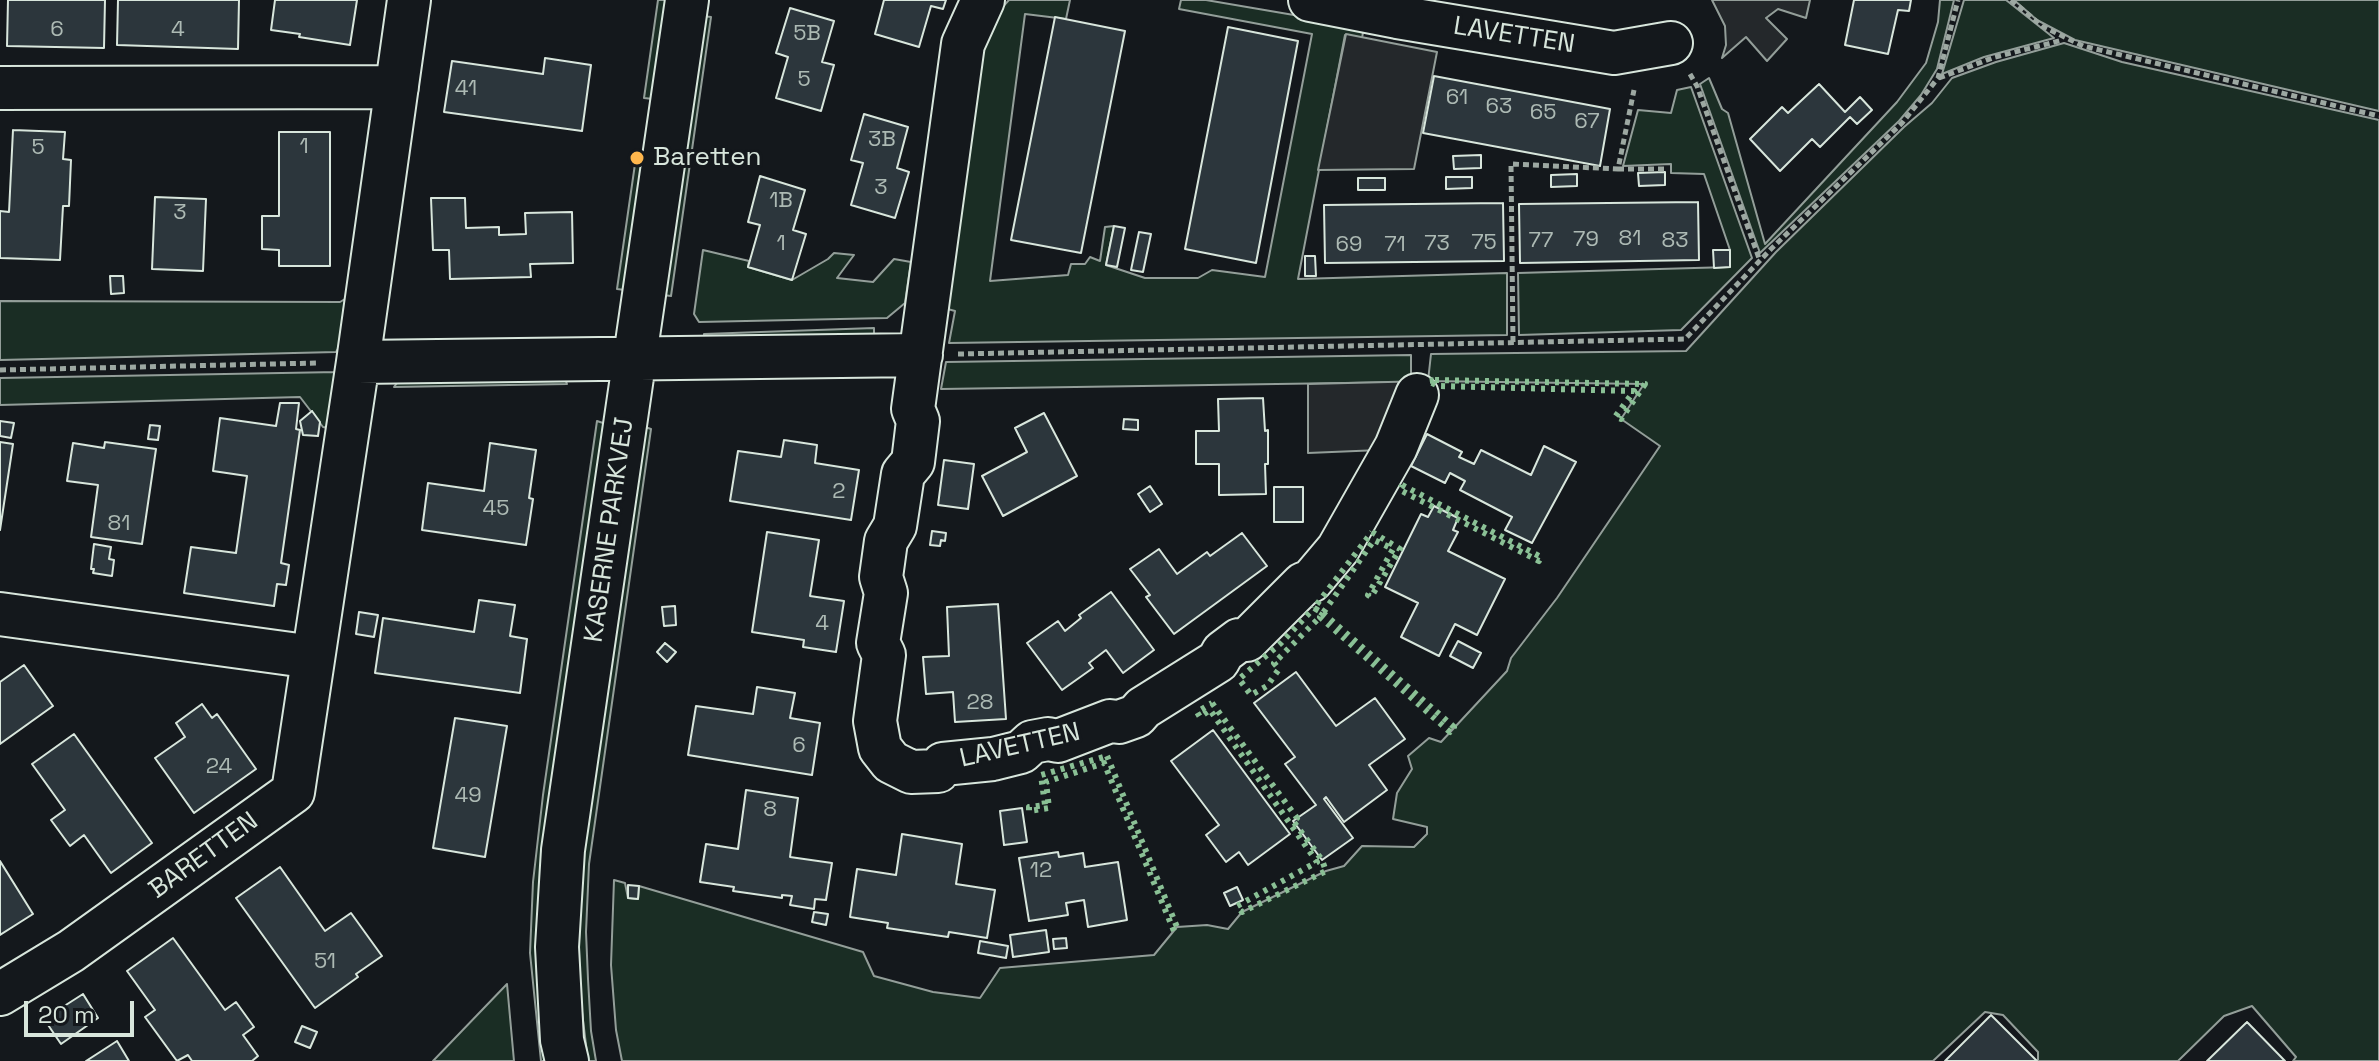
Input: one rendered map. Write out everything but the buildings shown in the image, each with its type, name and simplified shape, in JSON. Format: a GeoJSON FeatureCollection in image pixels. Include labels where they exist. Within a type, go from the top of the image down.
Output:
{"type":"FeatureCollection","features":[{"type":"Feature","properties":{"kind":"street","name":"BARETTEN"},"geometry":{"type":"LineString","coordinates":[[0,994],[71,951],[293,792],[409,0]]}},
{"type":"Feature","properties":{"kind":"street","name":"KASERNE PARKVEJ"},"geometry":{"type":"LineString","coordinates":[[567,1061],[562,1040],[557,947],[563,850],[687,0]]}},
{"type":"Feature","properties":{"kind":"street","name":"LAVETTEN"},"geometry":{"type":"LineString","coordinates":[[983,0],[963,44],[913,409],[918,421],[913,462],[903,474],[895,526],[886,541],[881,577],[886,593],[878,643],[884,655],[875,721],[880,748],[891,762],[911,772],[938,771],[943,764],[993,759],[1021,752],[1032,742],[1058,741],[1110,721],[1119,722],[1136,716],[1143,708],[1218,661],[1223,652],[1239,640],[1247,640],[1303,584],[1311,581],[1338,549],[1401,438],[1417,395]]}},
{"type":"Feature","properties":{"kind":"street","name":"LAVETTEN"},"geometry":{"type":"LineString","coordinates":[[1310,0],[1614,53],[1654,46]]}},
{"type":"Feature","properties":{"kind":"street"},"geometry":{"type":"LineString","coordinates":[[0,88],[397,87]]}},
{"type":"Feature","properties":{"kind":"street"},"geometry":{"type":"LineString","coordinates":[[358,362],[921,355]]}},
{"type":"Feature","properties":{"kind":"street"},"geometry":{"type":"LineString","coordinates":[[0,614],[313,657]]}},
{"type":"Feature","properties":{"kind":"path"},"geometry":{"type":"LineString","coordinates":[[921,355],[1685,339],[1902,123],[1938,78],[1958,0]]}},
{"type":"Feature","properties":{"kind":"path"},"geometry":{"type":"LineString","coordinates":[[2011,0],[2042,26],[2083,46],[2379,116]]}},
{"type":"Feature","properties":{"kind":"path"},"geometry":{"type":"LineString","coordinates":[[1938,78],[1995,57],[2064,39]]}},
{"type":"Feature","properties":{"kind":"path"},"geometry":{"type":"LineString","coordinates":[[1618,169],[1635,88],[1654,46],[1697,86],[1760,261]]}},
{"type":"Feature","properties":{"kind":"path"},"geometry":{"type":"LineString","coordinates":[[1513,342],[1511,164],[1668,169]]}},
{"type":"Feature","properties":{"kind":"path"},"geometry":{"type":"LineString","coordinates":[[0,370],[358,362]]}},
{"type":"Feature","properties":{"kind":"green space"},"geometry":{"type":"Polygon","coordinates":[[[658,0],[667,0],[653,99],[644,98],[658,0]]]}},
{"type":"Feature","properties":{"kind":"green space"},"geometry":{"type":"Polygon","coordinates":[[[1009,0],[1070,0],[1066,19],[1025,14],[990,281],[1068,275],[1071,264],[1085,264],[1090,257],[1100,261],[1105,227],[1114,226],[1106,265],[1145,278],[1198,278],[1212,270],[1265,277],[1312,34],[1179,9],[1181,0],[1206,0],[1364,27],[1362,38],[1345,35],[1298,279],[1507,273],[1507,335],[949,343],[955,311],[944,308],[979,52],[997,13],[1009,0]]]}},
{"type":"Feature","properties":{"kind":"green space"},"geometry":{"type":"Polygon","coordinates":[[[1940,0],[1954,0],[1937,69],[1921,95],[1899,121],[1760,253],[1700,84],[1709,78],[1722,109],[1728,113],[1765,244],[1897,102],[1926,63],[1938,22],[1940,0]]]}},
{"type":"Feature","properties":{"kind":"green space"},"geometry":{"type":"Polygon","coordinates":[[[1964,0],[2006,0],[2054,38],[1984,57],[1942,74],[1964,0]]]}},
{"type":"Feature","properties":{"kind":"green space"},"geometry":{"type":"Polygon","coordinates":[[[2014,0],[2379,0],[2379,111],[2075,40],[2037,20],[2014,0]]]}},
{"type":"Feature","properties":{"kind":"green space"},"geometry":{"type":"Polygon","coordinates":[[[703,16],[711,17],[671,296],[663,295],[703,16]]]}},
{"type":"Feature","properties":{"kind":"green space"},"geometry":{"type":"Polygon","coordinates":[[[2064,43],[2122,62],[2379,120],[2379,1061],[2293,1061],[2296,1057],[2252,1006],[2224,1016],[2178,1061],[2038,1061],[2038,1052],[2003,1015],[1985,1012],[1933,1061],[622,1061],[616,1030],[611,965],[614,880],[625,883],[628,898],[638,899],[639,886],[863,952],[874,976],[933,992],[980,998],[1000,968],[1154,955],[1177,927],[1207,925],[1228,929],[1242,912],[1326,871],[1344,866],[1362,846],[1414,847],[1427,834],[1427,827],[1393,819],[1397,793],[1412,769],[1408,756],[1429,738],[1441,742],[1507,671],[1511,658],[1557,598],[1660,446],[1621,419],[1644,384],[1428,381],[1431,354],[1686,351],[1776,252],[1932,103],[1952,78],[2064,43]]]}},
{"type":"Feature","properties":{"kind":"green space"},"geometry":{"type":"Polygon","coordinates":[[[1691,87],[1752,258],[1681,330],[1519,335],[1518,273],[1730,267],[1730,250],[1704,174],[1671,173],[1671,164],[1623,166],[1638,110],[1671,113],[1677,90],[1691,87]]]}},
{"type":"Feature","properties":{"kind":"green space"},"geometry":{"type":"Polygon","coordinates":[[[635,164],[643,165],[625,290],[617,289],[635,164]]]}},
{"type":"Feature","properties":{"kind":"green space"},"geometry":{"type":"Polygon","coordinates":[[[703,250],[749,261],[748,267],[792,280],[834,253],[854,255],[837,278],[873,282],[894,259],[911,262],[905,303],[887,318],[699,322],[694,314],[703,250]]]}},
{"type":"Feature","properties":{"kind":"green space"},"geometry":{"type":"Polygon","coordinates":[[[345,299],[336,352],[0,360],[0,301],[340,302],[345,299]]]}},
{"type":"Feature","properties":{"kind":"green space"},"geometry":{"type":"Polygon","coordinates":[[[874,328],[874,334],[869,336],[704,341],[704,334],[874,328]]]}},
{"type":"Feature","properties":{"kind":"green space"},"geometry":{"type":"Polygon","coordinates":[[[1411,355],[1411,382],[941,389],[946,362],[1411,355]]]}},
{"type":"Feature","properties":{"kind":"green space"},"geometry":{"type":"Polygon","coordinates":[[[338,372],[328,428],[323,427],[300,397],[0,405],[0,378],[338,372]]]}},
{"type":"Feature","properties":{"kind":"green space"},"geometry":{"type":"Polygon","coordinates":[[[564,376],[567,384],[394,387],[400,379],[564,376]]]}},
{"type":"Feature","properties":{"kind":"green space"},"geometry":{"type":"Polygon","coordinates":[[[597,421],[606,424],[550,1061],[541,1061],[530,953],[533,882],[597,421]]]}},
{"type":"Feature","properties":{"kind":"green space"},"geometry":{"type":"Polygon","coordinates":[[[642,426],[651,429],[589,864],[586,932],[591,1031],[596,1061],[588,1061],[578,979],[581,862],[642,426]]]}},
{"type":"Feature","properties":{"kind":"green space"},"geometry":{"type":"Polygon","coordinates":[[[507,984],[514,1061],[433,1061],[507,984]]]}},
{"type":"Feature","properties":{"kind":"shaded area"},"geometry":{"type":"Polygon","coordinates":[[[1712,0],[1810,0],[1806,18],[1778,9],[1766,18],[1787,39],[1767,61],[1746,37],[1722,58],[1726,45],[1725,26],[1712,0]]]}},
{"type":"Feature","properties":{"kind":"shaded area"},"geometry":{"type":"Polygon","coordinates":[[[1346,34],[1437,52],[1414,169],[1318,170],[1346,34]]]}},
{"type":"Feature","properties":{"kind":"shaded area"},"geometry":{"type":"Polygon","coordinates":[[[1428,381],[1404,449],[1308,453],[1308,384],[1428,381]]]}},
{"type":"Feature","properties":{"kind":"hedge"},"geometry":{"type":"LineString","coordinates":[[1435,380],[1645,384],[1621,419],[1615,417],[1634,391],[1438,386],[1428,381],[1435,380]]}},
{"type":"Feature","properties":{"kind":"hedge"},"geometry":{"type":"LineString","coordinates":[[1402,485],[1541,557],[1539,561],[1400,490],[1402,485]]}},
{"type":"Feature","properties":{"kind":"hedge"},"geometry":{"type":"LineString","coordinates":[[1372,532],[1400,549],[1371,597],[1368,595],[1393,549],[1374,540],[1323,613],[1314,608],[1372,532]]}},
{"type":"Feature","properties":{"kind":"hedge"},"geometry":{"type":"LineString","coordinates":[[1314,608],[1323,613],[1274,663],[1279,669],[1267,686],[1251,695],[1239,679],[1281,643],[1314,608]]}},
{"type":"Feature","properties":{"kind":"hedge"},"geometry":{"type":"LineString","coordinates":[[1323,613],[1454,727],[1450,732],[1320,617],[1323,613]]}},
{"type":"Feature","properties":{"kind":"hedge"},"geometry":{"type":"LineString","coordinates":[[1212,703],[1297,818],[1293,821],[1322,860],[1326,871],[1242,912],[1237,906],[1317,862],[1210,710],[1200,717],[1197,712],[1212,703]]}},
{"type":"Feature","properties":{"kind":"hedge"},"geometry":{"type":"LineString","coordinates":[[1107,756],[1177,927],[1174,931],[1104,763],[1046,782],[1049,808],[1029,811],[1029,807],[1045,805],[1041,775],[1107,756]]}},
{"type":"Feature","properties":{"kind":"place","name":"Baretten"},"geometry":{"type":"Point","coordinates":[637,158]}}]}
